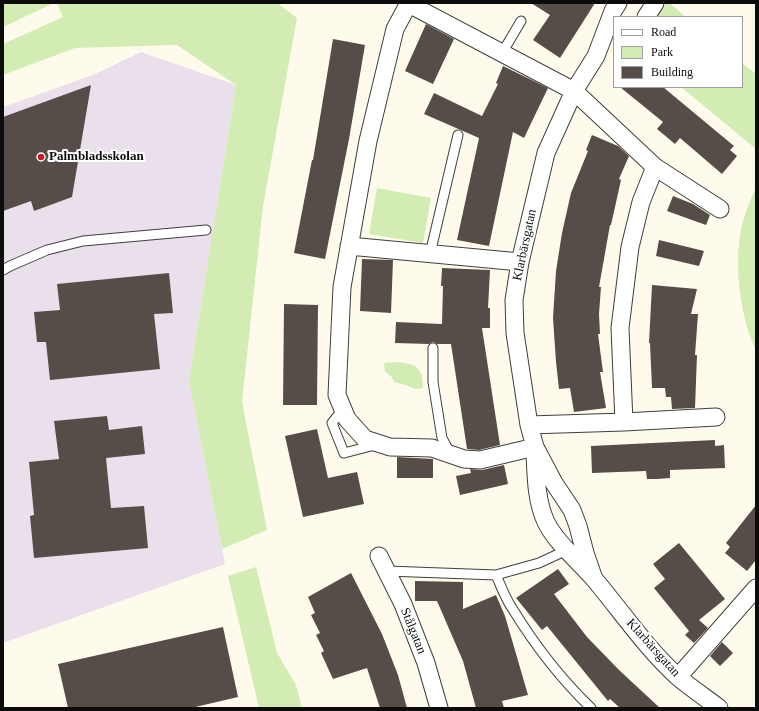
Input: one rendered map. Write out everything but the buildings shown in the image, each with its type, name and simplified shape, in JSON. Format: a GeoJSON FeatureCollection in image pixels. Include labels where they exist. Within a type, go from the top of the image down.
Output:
{"type":"FeatureCollection","features":[{"type":"Feature","properties":{"kind":"street"},"geometry":{"type":"LineString","coordinates":[[535,447],[480,460],[464,459],[432,448],[390,447],[365,439],[347,419],[337,395],[342,287],[368,141],[395,29],[409,3],[574,91],[655,167],[720,209]]}},
{"type":"Feature","properties":{"kind":"street","name":"Klarbärsgatan"},"geometry":{"type":"LineString","coordinates":[[618,3],[613,11],[596,56],[574,91],[546,153],[520,262],[514,300],[515,333],[529,425],[535,447],[541,509],[547,523],[567,550],[594,579],[649,647],[678,677],[719,708]]}},
{"type":"Feature","properties":{"kind":"street"},"geometry":{"type":"LineString","coordinates":[[647,16],[654,3]]}},
{"type":"Feature","properties":{"kind":"street","name":"Klarbärsgatan"},"geometry":{"type":"LineString","coordinates":[[596,56],[613,43]]}},
{"type":"Feature","properties":{"kind":"street"},"geometry":{"type":"LineString","coordinates":[[624,422],[620,328],[629,254],[641,202],[655,167]]}},
{"type":"Feature","properties":{"kind":"street"},"geometry":{"type":"LineString","coordinates":[[349,246],[520,262]]}},
{"type":"Feature","properties":{"kind":"street"},"geometry":{"type":"LineString","coordinates":[[529,425],[716,417]]}},
{"type":"Feature","properties":{"kind":"street","name":"Klarbärsgatan"},"geometry":{"type":"LineString","coordinates":[[535,447],[554,483],[572,510],[594,579]]}},
{"type":"Feature","properties":{"kind":"street","name":"Stålgatan"},"geometry":{"type":"LineString","coordinates":[[383,564],[403,604],[426,663],[439,708]]}},
{"type":"Feature","properties":{"kind":"street"},"geometry":{"type":"LineString","coordinates":[[678,677],[756,588]]}},
{"type":"Feature","properties":{"kind":"lane"},"geometry":{"type":"LineString","coordinates":[[502,53],[521,21]]}},
{"type":"Feature","properties":{"kind":"lane"},"geometry":{"type":"LineString","coordinates":[[430,254],[458,135]]}},
{"type":"Feature","properties":{"kind":"lane"},"geometry":{"type":"LineString","coordinates":[[3,270],[47,250],[82,241],[206,230]]}},
{"type":"Feature","properties":{"kind":"lane"},"geometry":{"type":"LineString","coordinates":[[433,348],[433,382],[442,438],[450,453]]}},
{"type":"Feature","properties":{"kind":"lane"},"geometry":{"type":"LineString","coordinates":[[343,409],[332,423],[344,453],[380,444]]}},
{"type":"Feature","properties":{"kind":"lane"},"geometry":{"type":"LineString","coordinates":[[383,564],[496,575],[539,563],[567,550]]}},
{"type":"Feature","properties":{"kind":"lane"},"geometry":{"type":"LineString","coordinates":[[496,575],[511,608],[541,649],[578,695],[591,708]]}},
{"type":"Feature","properties":{"kind":"shaded area"},"geometry":{"type":"Polygon","coordinates":[[[141,52],[236,85],[189,380],[225,564],[3,643],[3,107],[93,75],[141,52]]]}},
{"type":"Feature","properties":{"kind":"green space"},"geometry":{"type":"Polygon","coordinates":[[[3,3],[54,3],[3,27],[3,3]]]}},
{"type":"Feature","properties":{"kind":"green space"},"geometry":{"type":"Polygon","coordinates":[[[57,3],[277,3],[297,18],[263,206],[242,402],[267,530],[222,549],[189,380],[236,85],[177,45],[75,48],[3,75],[3,44],[63,17],[57,3]]]}},
{"type":"Feature","properties":{"kind":"green space"},"geometry":{"type":"Polygon","coordinates":[[[667,3],[669,3],[685,16],[657,16],[667,3]]]}},
{"type":"Feature","properties":{"kind":"green space"},"geometry":{"type":"Polygon","coordinates":[[[743,64],[756,74],[756,149],[682,88],[743,88],[743,64]]]}},
{"type":"Feature","properties":{"kind":"green space"},"geometry":{"type":"Polygon","coordinates":[[[756,187],[756,350],[745,320],[739,285],[738,249],[745,214],[756,187]]]}},
{"type":"Feature","properties":{"kind":"green space"},"geometry":{"type":"Polygon","coordinates":[[[377,188],[431,198],[423,243],[369,234],[377,188]]]}},
{"type":"Feature","properties":{"kind":"green space"},"geometry":{"type":"Polygon","coordinates":[[[398,362],[410,364],[418,368],[422,376],[423,388],[415,389],[394,382],[391,376],[385,372],[384,363],[398,362]]]}},
{"type":"Feature","properties":{"kind":"green space"},"geometry":{"type":"Polygon","coordinates":[[[256,567],[277,653],[296,685],[302,708],[259,708],[228,576],[256,567]]]}},
{"type":"Feature","properties":{"kind":"place","name":"Palmbladsskolan"},"geometry":{"type":"Point","coordinates":[41,157]}}]}
